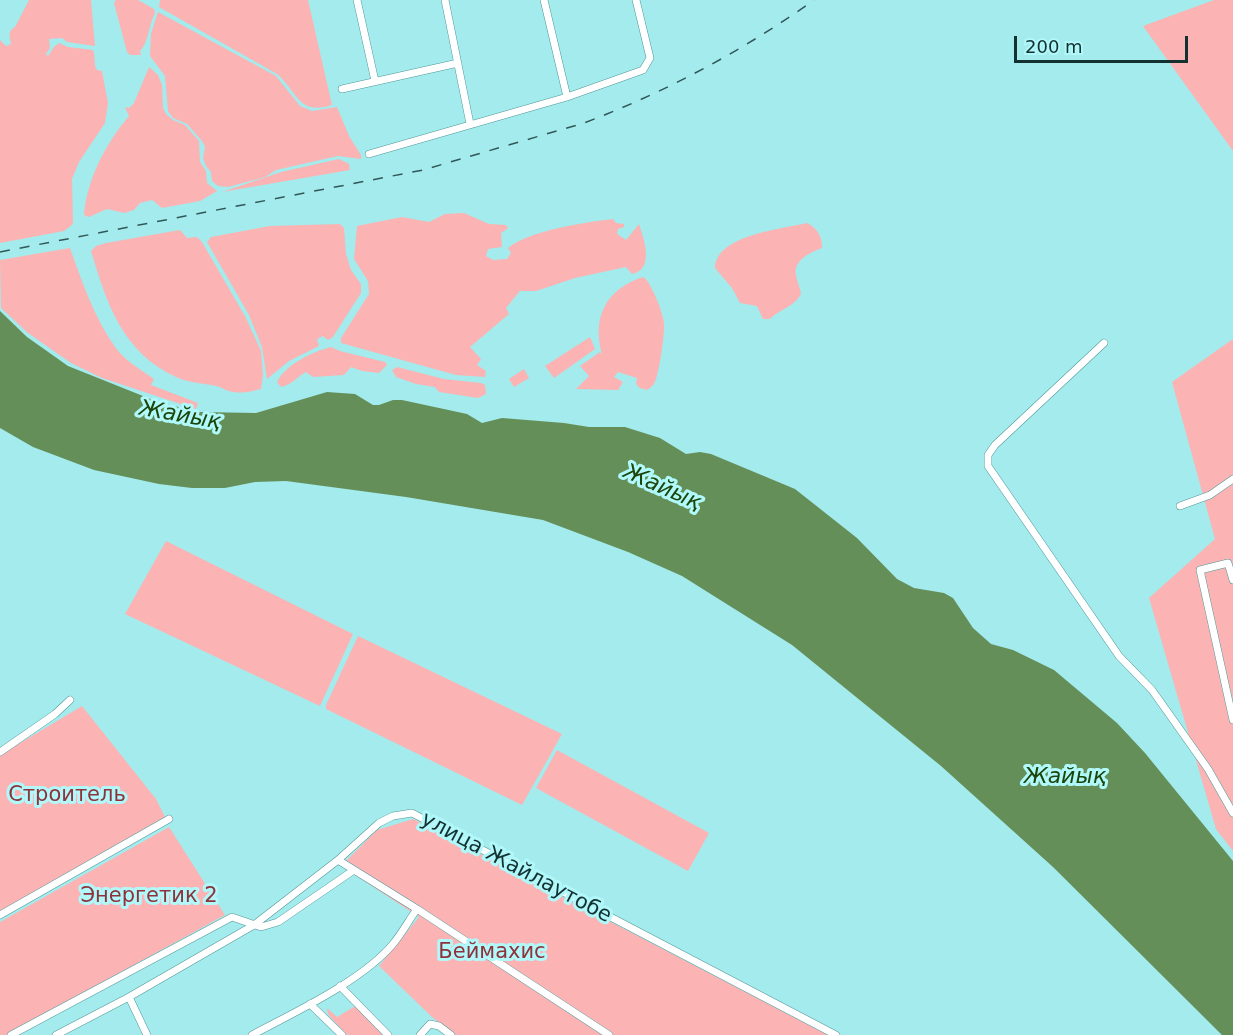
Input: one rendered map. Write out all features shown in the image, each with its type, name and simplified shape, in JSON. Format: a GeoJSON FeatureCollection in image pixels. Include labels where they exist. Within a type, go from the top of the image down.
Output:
{"type":"FeatureCollection","features":[{"type":"Feature","properties":{"kind":"street"},"geometry":{"type":"LineString","coordinates":[[357,0],[375,81]]}},
{"type":"Feature","properties":{"kind":"street"},"geometry":{"type":"LineString","coordinates":[[445,0],[470,124]]}},
{"type":"Feature","properties":{"kind":"street"},"geometry":{"type":"LineString","coordinates":[[544,0],[567,97]]}},
{"type":"Feature","properties":{"kind":"street"},"geometry":{"type":"LineString","coordinates":[[369,154],[567,97],[644,70],[650,58],[636,0]]}},
{"type":"Feature","properties":{"kind":"street"},"geometry":{"type":"LineString","coordinates":[[342,89],[458,63]]}},
{"type":"Feature","properties":{"kind":"street"},"geometry":{"type":"LineString","coordinates":[[1104,343],[995,446],[988,455],[988,466],[1119,656],[1152,690],[1208,769],[1233,813]]}},
{"type":"Feature","properties":{"kind":"street"},"geometry":{"type":"LineString","coordinates":[[1180,506],[1210,495],[1233,479]]}},
{"type":"Feature","properties":{"kind":"street"},"geometry":{"type":"LineString","coordinates":[[1233,580],[1228,563],[1200,570],[1233,720]]}},
{"type":"Feature","properties":{"kind":"street"},"geometry":{"type":"LineString","coordinates":[[0,752],[55,714],[70,700]]}},
{"type":"Feature","properties":{"kind":"street","name":"улица Жайлаутобе"},"geometry":{"type":"LineString","coordinates":[[56,1035],[129,998],[254,925],[338,860],[379,823],[393,816],[412,813],[836,1035]]}},
{"type":"Feature","properties":{"kind":"street"},"geometry":{"type":"LineString","coordinates":[[0,915],[169,819]]}},
{"type":"Feature","properties":{"kind":"street"},"geometry":{"type":"LineString","coordinates":[[338,860],[609,1035]]}},
{"type":"Feature","properties":{"kind":"street"},"geometry":{"type":"LineString","coordinates":[[11,1035],[232,917],[261,927],[278,922],[354,870]]}},
{"type":"Feature","properties":{"kind":"street"},"geometry":{"type":"LineString","coordinates":[[252,1035],[310,1004],[374,962],[393,944],[417,909]]}},
{"type":"Feature","properties":{"kind":"street"},"geometry":{"type":"LineString","coordinates":[[340,986],[388,1035]]}},
{"type":"Feature","properties":{"kind":"street"},"geometry":{"type":"LineString","coordinates":[[129,998],[147,1035]]}},
{"type":"Feature","properties":{"kind":"street"},"geometry":{"type":"LineString","coordinates":[[310,1004],[342,1035]]}},
{"type":"Feature","properties":{"kind":"street"},"geometry":{"type":"LineString","coordinates":[[420,1035],[430,1024],[439,1026],[451,1035]]}},
{"type":"Feature","properties":{"kind":"green space"},"geometry":{"type":"Polygon","coordinates":[[[29,0],[91,0],[95,46],[67,42],[62,38],[49,39],[50,48],[46,54],[48,56],[59,43],[68,47],[93,50],[96,68],[102,71],[108,103],[105,123],[79,162],[72,179],[73,224],[64,231],[0,243],[0,40],[6,46],[11,44],[10,32],[29,0]]]}},
{"type":"Feature","properties":{"kind":"green space"},"geometry":{"type":"Polygon","coordinates":[[[116,0],[138,0],[154,9],[155,13],[147,39],[140,51],[141,55],[130,55],[127,52],[114,3],[116,0]]]}},
{"type":"Feature","properties":{"kind":"green space"},"geometry":{"type":"Polygon","coordinates":[[[160,0],[308,0],[332,105],[321,108],[305,105],[277,74],[159,7],[160,0]]]}},
{"type":"Feature","properties":{"kind":"green space"},"geometry":{"type":"Polygon","coordinates":[[[1214,0],[1233,0],[1233,151],[1143,26],[1214,0]]]}},
{"type":"Feature","properties":{"kind":"green space"},"geometry":{"type":"Polygon","coordinates":[[[158,12],[276,76],[300,106],[312,111],[337,107],[361,159],[338,156],[276,170],[265,177],[228,187],[218,186],[212,181],[211,172],[203,158],[205,147],[202,141],[187,124],[173,118],[168,111],[165,76],[150,56],[151,34],[158,12]]]}},
{"type":"Feature","properties":{"kind":"green space"},"geometry":{"type":"Polygon","coordinates":[[[149,67],[158,75],[162,85],[163,108],[166,114],[185,125],[199,141],[200,162],[206,171],[207,183],[217,191],[200,201],[162,208],[152,200],[140,203],[134,210],[124,213],[107,209],[89,217],[84,215],[93,175],[105,150],[129,116],[125,107],[129,108],[134,103],[149,67]]]}},
{"type":"Feature","properties":{"kind":"green space"},"geometry":{"type":"Polygon","coordinates":[[[339,159],[349,164],[350,170],[222,192],[281,172],[339,159]]]}},
{"type":"Feature","properties":{"kind":"green space"},"geometry":{"type":"Polygon","coordinates":[[[464,213],[489,224],[506,225],[508,228],[501,233],[502,247],[488,249],[486,256],[493,260],[507,259],[511,253],[508,248],[543,232],[613,219],[616,223],[624,224],[624,227],[618,229],[617,234],[626,240],[639,224],[646,260],[639,271],[632,274],[626,267],[575,278],[536,291],[520,291],[506,308],[509,314],[470,347],[481,359],[477,365],[486,371],[485,377],[456,375],[341,343],[341,338],[369,294],[368,281],[354,259],[357,226],[402,217],[429,222],[445,214],[464,213]]]}},
{"type":"Feature","properties":{"kind":"green space"},"geometry":{"type":"Polygon","coordinates":[[[807,223],[819,233],[822,248],[808,254],[797,265],[796,275],[801,294],[795,302],[770,319],[763,319],[757,306],[740,303],[732,288],[715,268],[718,257],[726,248],[752,235],[807,223]]]}},
{"type":"Feature","properties":{"kind":"green space"},"geometry":{"type":"Polygon","coordinates":[[[340,224],[344,228],[346,254],[351,270],[361,284],[361,293],[333,337],[328,340],[323,336],[317,339],[319,346],[289,361],[267,379],[262,347],[249,315],[207,242],[211,237],[270,226],[340,224]]]}},
{"type":"Feature","properties":{"kind":"green space"},"geometry":{"type":"Polygon","coordinates":[[[180,230],[187,238],[197,237],[202,242],[246,318],[261,351],[263,375],[261,389],[233,392],[218,386],[176,377],[157,367],[142,354],[119,324],[103,290],[91,251],[96,246],[106,243],[180,230]]]}},
{"type":"Feature","properties":{"kind":"green space"},"geometry":{"type":"Polygon","coordinates":[[[70,248],[95,311],[115,347],[128,360],[154,379],[151,385],[198,403],[196,409],[102,378],[71,363],[28,333],[1,308],[0,260],[70,248]]]}},
{"type":"Feature","properties":{"kind":"green space"},"geometry":{"type":"Polygon","coordinates":[[[643,277],[653,291],[664,323],[661,354],[654,384],[647,390],[640,388],[636,384],[637,378],[618,372],[614,377],[623,382],[618,390],[576,389],[589,376],[580,366],[600,352],[602,355],[599,329],[604,307],[619,289],[643,277]]]}},
{"type":"Feature","properties":{"kind":"green space"},"geometry":{"type":"Polygon","coordinates":[[[590,337],[595,349],[554,378],[545,366],[590,337]]]}},
{"type":"Feature","properties":{"kind":"green space"},"geometry":{"type":"Polygon","coordinates":[[[1233,339],[1233,851],[1216,829],[1149,598],[1215,539],[1172,382],[1233,339]]]}},
{"type":"Feature","properties":{"kind":"green space"},"geometry":{"type":"Polygon","coordinates":[[[331,347],[385,362],[387,365],[379,373],[351,367],[344,375],[313,377],[306,372],[281,387],[277,382],[293,364],[331,347]]]}},
{"type":"Feature","properties":{"kind":"green space"},"geometry":{"type":"Polygon","coordinates":[[[397,367],[444,379],[481,383],[485,385],[486,394],[478,398],[439,392],[435,387],[416,384],[396,377],[392,370],[397,367]]]}},
{"type":"Feature","properties":{"kind":"green space"},"geometry":{"type":"Polygon","coordinates":[[[524,369],[529,378],[514,387],[509,379],[524,369]]]}},
{"type":"Feature","properties":{"kind":"green space"},"geometry":{"type":"Polygon","coordinates":[[[166,541],[353,634],[320,706],[125,614],[166,541]]]}},
{"type":"Feature","properties":{"kind":"green space"},"geometry":{"type":"Polygon","coordinates":[[[358,636],[562,734],[522,805],[326,709],[358,636]]]}},
{"type":"Feature","properties":{"kind":"green space","name":"Строитель"},"geometry":{"type":"Polygon","coordinates":[[[82,706],[156,799],[165,817],[0,912],[0,755],[82,706]]]}},
{"type":"Feature","properties":{"kind":"green space"},"geometry":{"type":"Polygon","coordinates":[[[557,750],[709,833],[688,871],[536,788],[557,750]]]}},
{"type":"Feature","properties":{"kind":"green space","name":"Беймахис"},"geometry":{"type":"Polygon","coordinates":[[[413,819],[828,1035],[455,1035],[432,1017],[379,966],[419,917],[341,866],[377,830],[413,819]]]}},
{"type":"Feature","properties":{"kind":"green space","name":"Энергетик 2"},"geometry":{"type":"Polygon","coordinates":[[[169,827],[225,915],[6,1035],[0,1035],[0,922],[169,827]]]}},
{"type":"Feature","properties":{"kind":"green space"},"geometry":{"type":"Polygon","coordinates":[[[357,1005],[385,1035],[347,1035],[328,1014],[327,1008],[337,1017],[357,1005]]]}},
{"type":"Feature","properties":{"kind":"water","name":"Жайық"},"geometry":{"type":"Polygon","coordinates":[[[0,311],[27,337],[68,366],[158,402],[199,412],[256,413],[327,392],[355,394],[373,405],[402,400],[467,414],[482,423],[502,418],[589,427],[625,427],[660,438],[686,454],[700,452],[711,454],[795,489],[857,538],[897,579],[914,588],[944,593],[953,598],[973,628],[991,644],[1013,650],[1054,670],[1117,723],[1145,753],[1233,861],[1233,1035],[1222,1035],[1053,867],[941,766],[792,645],[682,576],[628,552],[543,520],[406,497],[286,481],[255,482],[225,488],[192,488],[159,484],[94,470],[33,447],[0,428],[0,311]]]}},
{"type":"Feature","properties":{"kind":"railway"},"geometry":{"type":"LineString","coordinates":[[0,252],[423,170],[584,123],[645,98],[703,69],[760,36],[814,0]]}}]}
